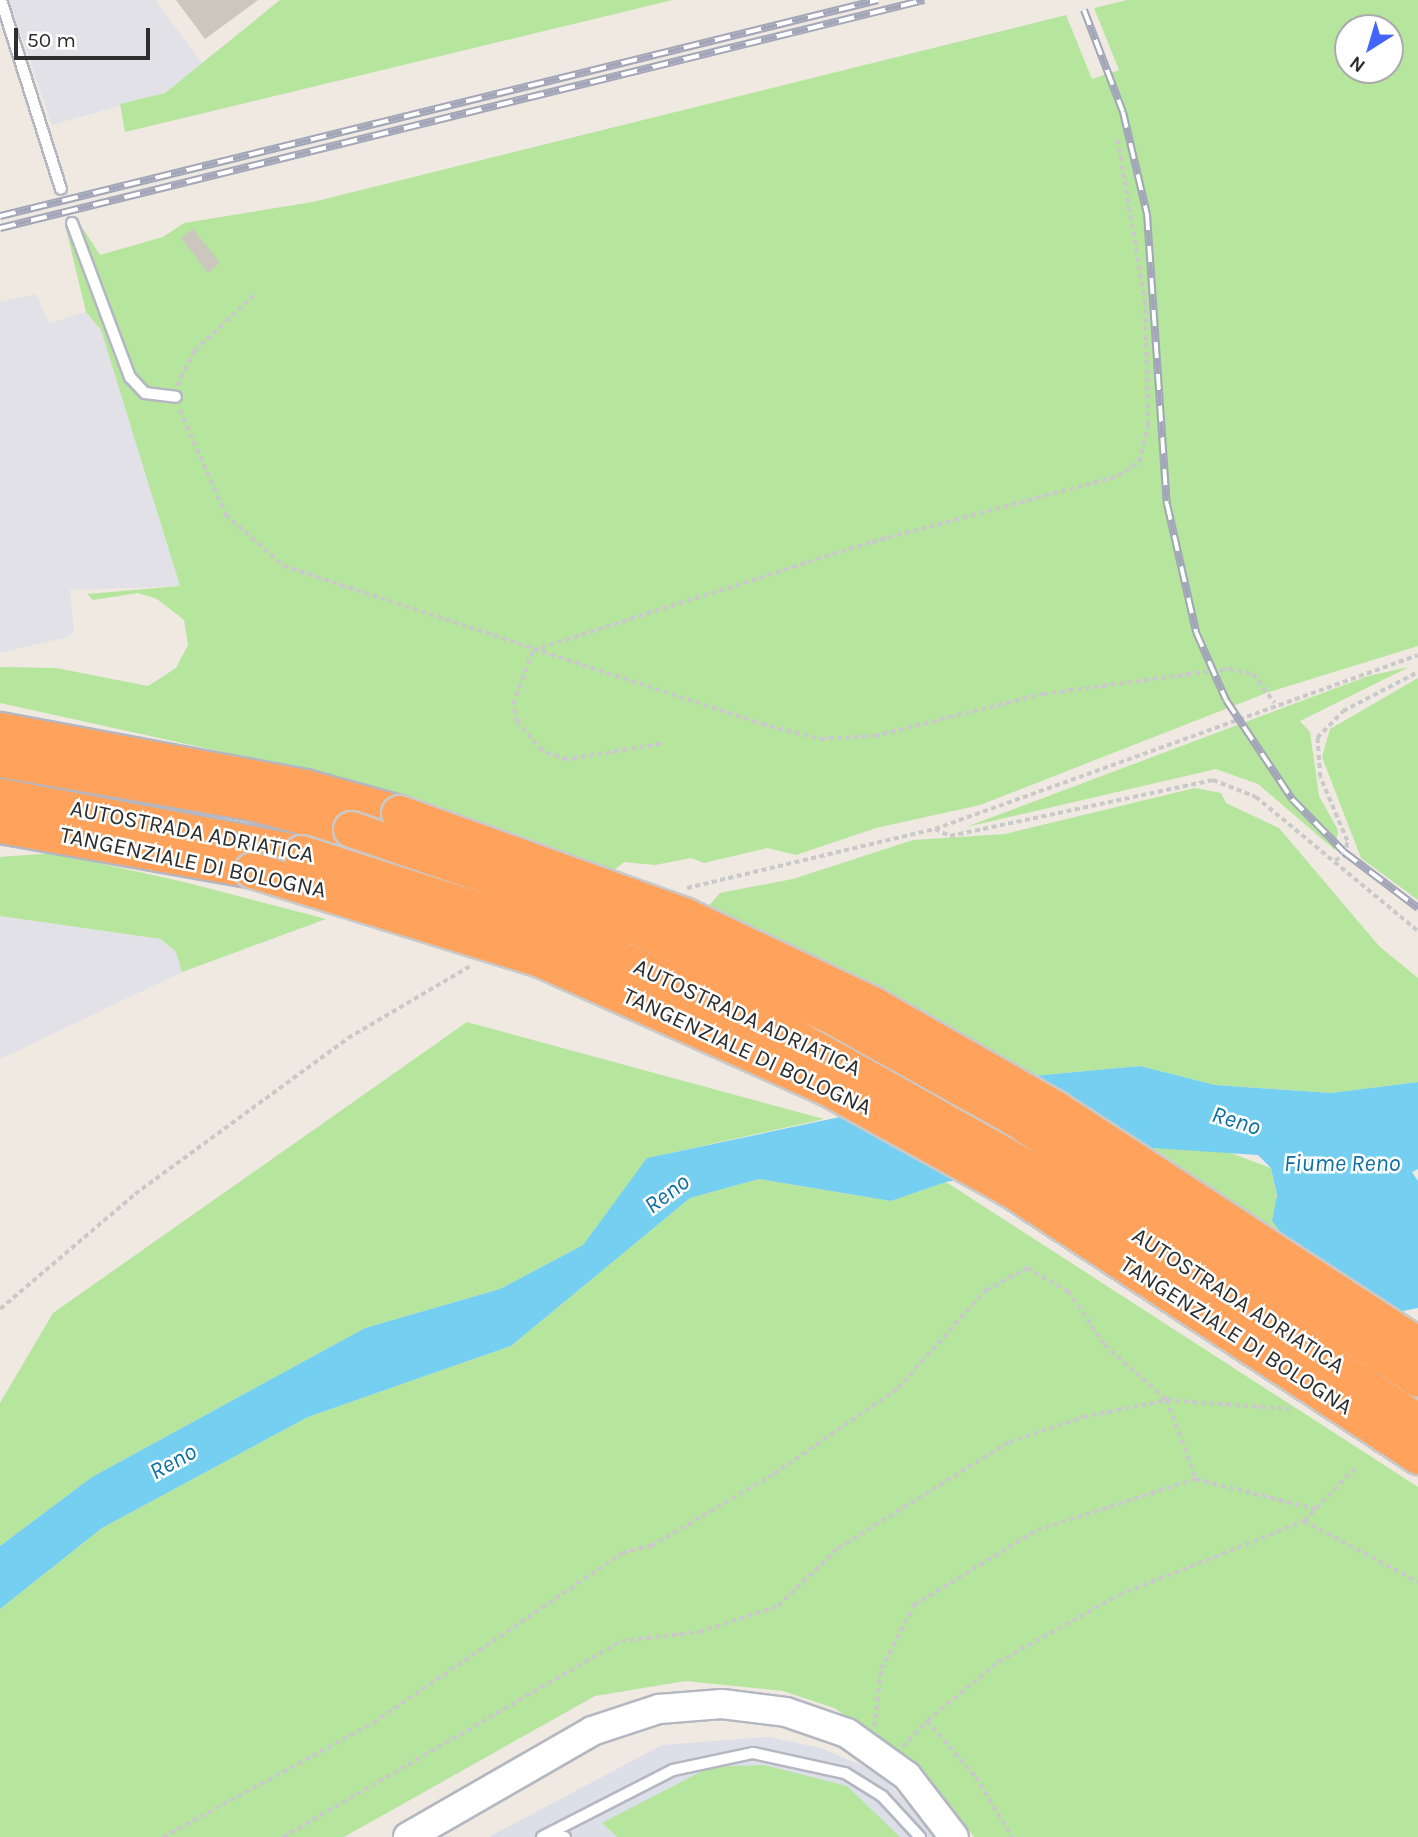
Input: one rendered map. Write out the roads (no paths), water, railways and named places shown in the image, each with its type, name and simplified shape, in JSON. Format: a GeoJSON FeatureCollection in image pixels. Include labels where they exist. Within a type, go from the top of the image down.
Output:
{"type":"FeatureCollection","features":[{"type":"Feature","properties":{"kind":"highway"},"geometry":{"type":"LineString","coordinates":[[0,730],[305,787],[399,813],[686,916],[874,1005],[1056,1109],[1418,1345]]}},
{"type":"Feature","properties":{"kind":"highway","name":"AUTOSTRADA ADRIATICA"},"geometry":{"type":"LineString","coordinates":[[0,759],[250,802],[351,829],[626,923],[830,1015],[1013,1117],[1418,1379]]}},
{"type":"Feature","properties":{"kind":"highway","name":"AUTOSTRADA ADRIATICA"},"geometry":{"type":"LineString","coordinates":[[0,796],[301,853],[578,942],[782,1030],[966,1128],[1418,1421]]}},
{"type":"Feature","properties":{"kind":"highway","name":"TANGENZIALE DI BOLOGNA"},"geometry":{"type":"LineString","coordinates":[[0,825],[252,870],[542,960],[828,1088],[1010,1189],[1418,1456]]}},
{"type":"Feature","properties":{"kind":"street"},"geometry":{"type":"LineString","coordinates":[[408,1837],[593,1731],[659,1709],[722,1704],[786,1712],[885,1751],[954,1837]]}},
{"type":"Feature","properties":{"kind":"lane"},"geometry":{"type":"LineString","coordinates":[[1,0],[61,189]]}},
{"type":"Feature","properties":{"kind":"lane"},"geometry":{"type":"LineString","coordinates":[[72,223],[130,377],[145,393],[176,397]]}},
{"type":"Feature","properties":{"kind":"lane"},"geometry":{"type":"LineString","coordinates":[[543,1836],[673,1770],[753,1754],[845,1773],[882,1796],[920,1837]]}},
{"type":"Feature","properties":{"kind":"lane"},"geometry":{"type":"LineString","coordinates":[[543,1836],[565,1837]]}},
{"type":"Feature","properties":{"kind":"water","name":"Fiume Reno"},"geometry":{"type":"Polygon","coordinates":[[[1140,1066],[1215,1085],[1331,1093],[1418,1082],[1418,1169],[1412,1172],[1418,1181],[1418,1308],[1398,1312],[1284,1236],[1272,1221],[1277,1196],[1271,1168],[1258,1155],[1153,1148],[946,1182],[891,1201],[759,1179],[690,1198],[511,1346],[308,1417],[102,1528],[0,1609],[0,1546],[92,1477],[365,1328],[500,1289],[583,1245],[647,1158],[1033,1076],[1140,1066]]]}},
{"type":"Feature","properties":{"kind":"railway"},"geometry":{"type":"LineString","coordinates":[[0,216],[878,0]]}},
{"type":"Feature","properties":{"kind":"railway"},"geometry":{"type":"LineString","coordinates":[[0,228],[924,0]]}},
{"type":"Feature","properties":{"kind":"railway"},"geometry":{"type":"LineString","coordinates":[[1084,10],[1123,112],[1147,214],[1167,504],[1196,632],[1226,700],[1292,799],[1344,852],[1418,908]]}},
{"type":"Feature","properties":{"kind":"water label","name":"Reno"},"geometry":{"type":"Point","coordinates":[1236,1121]}},
{"type":"Feature","properties":{"kind":"water label","name":"Reno"},"geometry":{"type":"Point","coordinates":[667,1194]}},
{"type":"Feature","properties":{"kind":"water label","name":"Reno"},"geometry":{"type":"Point","coordinates":[173,1462]}}]}
